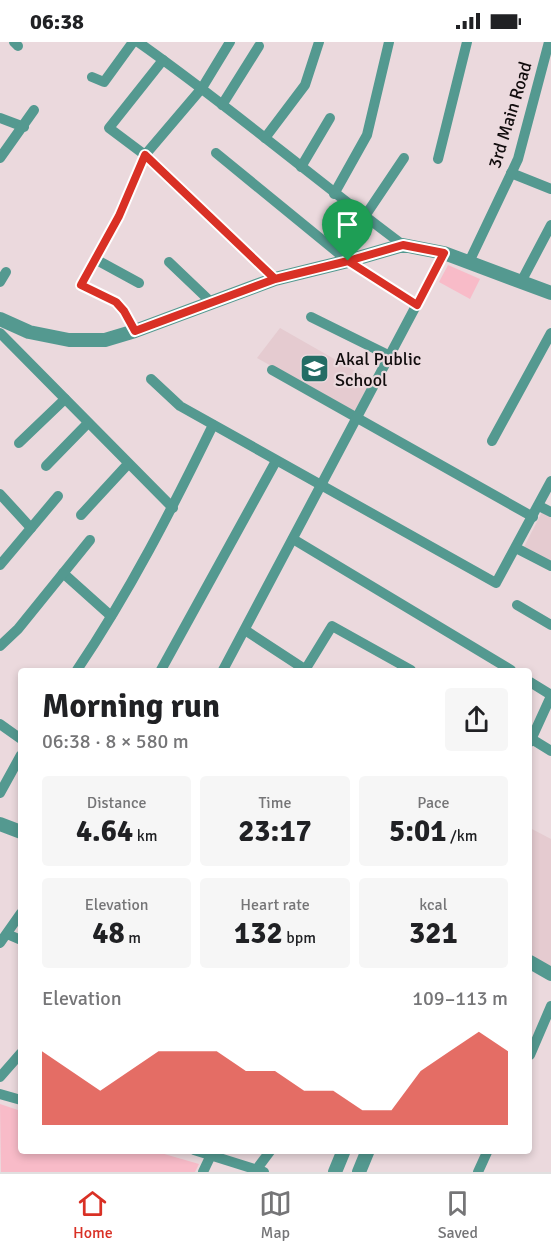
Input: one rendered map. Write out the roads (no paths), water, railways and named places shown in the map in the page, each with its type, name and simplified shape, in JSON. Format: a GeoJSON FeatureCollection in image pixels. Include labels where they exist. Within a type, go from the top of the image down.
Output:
{"type":"FeatureCollection","features":[{"type":"Feature","properties":{"kind":"street"},"geometry":{"type":"LineString","coordinates":[[92,77],[104,82],[135,42],[202,88],[334,194],[403,245],[444,253],[551,293]]}},
{"type":"Feature","properties":{"kind":"street"},"geometry":{"type":"LineString","coordinates":[[135,331],[116,302],[81,285],[119,216],[145,155],[202,88],[230,42]]}},
{"type":"Feature","properties":{"kind":"street"},"geometry":{"type":"LineString","coordinates":[[265,138],[305,85],[319,42]]}},
{"type":"Feature","properties":{"kind":"street"},"geometry":{"type":"LineString","coordinates":[[334,194],[367,135],[389,42]]}},
{"type":"Feature","properties":{"kind":"street"},"geometry":{"type":"LineString","coordinates":[[438,159],[467,42]]}},
{"type":"Feature","properties":{"kind":"street","name":"3rd Main Road"},"geometry":{"type":"LineString","coordinates":[[469,262],[518,159],[549,42]]}},
{"type":"Feature","properties":{"kind":"street"},"geometry":{"type":"LineString","coordinates":[[222,105],[259,46]]}},
{"type":"Feature","properties":{"kind":"street"},"geometry":{"type":"LineString","coordinates":[[163,60],[109,128],[145,155],[275,279]]}},
{"type":"Feature","properties":{"kind":"street"},"geometry":{"type":"LineString","coordinates":[[0,158],[34,110]]}},
{"type":"Feature","properties":{"kind":"street"},"geometry":{"type":"LineString","coordinates":[[0,118],[24,127]]}},
{"type":"Feature","properties":{"kind":"street"},"geometry":{"type":"LineString","coordinates":[[301,167],[330,118]]}},
{"type":"Feature","properties":{"kind":"street"},"geometry":{"type":"LineString","coordinates":[[216,153],[348,261],[417,305]]}},
{"type":"Feature","properties":{"kind":"street"},"geometry":{"type":"LineString","coordinates":[[365,216],[404,158]]}},
{"type":"Feature","properties":{"kind":"street"},"geometry":{"type":"LineString","coordinates":[[511,173],[551,189]]}},
{"type":"Feature","properties":{"kind":"street"},"geometry":{"type":"LineString","coordinates":[[521,282],[551,225]]}},
{"type":"Feature","properties":{"kind":"street"},"geometry":{"type":"LineString","coordinates":[[0,319],[29,332],[69,340],[105,340],[275,279],[403,245]]}},
{"type":"Feature","properties":{"kind":"street"},"geometry":{"type":"LineString","coordinates":[[224,668],[444,253]]}},
{"type":"Feature","properties":{"kind":"street"},"geometry":{"type":"LineString","coordinates":[[94,259],[140,283]]}},
{"type":"Feature","properties":{"kind":"street"},"geometry":{"type":"LineString","coordinates":[[169,262],[212,303]]}},
{"type":"Feature","properties":{"kind":"street"},"geometry":{"type":"LineString","coordinates":[[0,282],[6,272]]}},
{"type":"Feature","properties":{"kind":"street"},"geometry":{"type":"LineString","coordinates":[[311,317],[390,356]]}},
{"type":"Feature","properties":{"kind":"street"},"geometry":{"type":"LineString","coordinates":[[0,333],[173,508]]}},
{"type":"Feature","properties":{"kind":"street"},"geometry":{"type":"LineString","coordinates":[[492,441],[551,333]]}},
{"type":"Feature","properties":{"kind":"street"},"geometry":{"type":"LineString","coordinates":[[272,370],[533,517]]}},
{"type":"Feature","properties":{"kind":"street"},"geometry":{"type":"LineString","coordinates":[[151,379],[180,406],[496,583],[551,481]]}},
{"type":"Feature","properties":{"kind":"street"},"geometry":{"type":"LineString","coordinates":[[19,443],[65,399]]}},
{"type":"Feature","properties":{"kind":"street"},"geometry":{"type":"LineString","coordinates":[[46,466],[88,423]]}},
{"type":"Feature","properties":{"kind":"street"},"geometry":{"type":"LineString","coordinates":[[78,668],[173,508],[213,425]]}},
{"type":"Feature","properties":{"kind":"street"},"geometry":{"type":"LineString","coordinates":[[162,668],[276,461]]}},
{"type":"Feature","properties":{"kind":"street"},"geometry":{"type":"LineString","coordinates":[[81,515],[128,464]]}},
{"type":"Feature","properties":{"kind":"street"},"geometry":{"type":"LineString","coordinates":[[0,494],[31,528]]}},
{"type":"Feature","properties":{"kind":"street"},"geometry":{"type":"LineString","coordinates":[[0,565],[58,496]]}},
{"type":"Feature","properties":{"kind":"street"},"geometry":{"type":"LineString","coordinates":[[539,506],[551,512]]}},
{"type":"Feature","properties":{"kind":"street"},"geometry":{"type":"LineString","coordinates":[[0,646],[18,629],[90,540]]}},
{"type":"Feature","properties":{"kind":"street"},"geometry":{"type":"LineString","coordinates":[[293,540],[508,668]]}},
{"type":"Feature","properties":{"kind":"street"},"geometry":{"type":"LineString","coordinates":[[516,548],[551,566]]}},
{"type":"Feature","properties":{"kind":"street"},"geometry":{"type":"LineString","coordinates":[[63,573],[111,616]]}},
{"type":"Feature","properties":{"kind":"street"},"geometry":{"type":"LineString","coordinates":[[517,605],[551,625]]}},
{"type":"Feature","properties":{"kind":"street"},"geometry":{"type":"LineString","coordinates":[[307,668],[332,626],[407,668]]}},
{"type":"Feature","properties":{"kind":"street"},"geometry":{"type":"LineString","coordinates":[[244,630],[303,668]]}},
{"type":"Feature","properties":{"kind":"street"},"geometry":{"type":"LineString","coordinates":[[532,683],[551,695],[532,736]]}},
{"type":"Feature","properties":{"kind":"street"},"geometry":{"type":"LineString","coordinates":[[0,724],[18,737]]}},
{"type":"Feature","properties":{"kind":"street"},"geometry":{"type":"LineString","coordinates":[[532,741],[551,751]]}},
{"type":"Feature","properties":{"kind":"street"},"geometry":{"type":"LineString","coordinates":[[0,793],[18,760]]}},
{"type":"Feature","properties":{"kind":"street"},"geometry":{"type":"LineString","coordinates":[[0,824],[18,831]]}},
{"type":"Feature","properties":{"kind":"street"},"geometry":{"type":"LineString","coordinates":[[4,939],[18,918]]}},
{"type":"Feature","properties":{"kind":"street"},"geometry":{"type":"LineString","coordinates":[[532,963],[551,974]]}},
{"type":"Feature","properties":{"kind":"street"},"geometry":{"type":"LineString","coordinates":[[532,1050],[551,1006]]}},
{"type":"Feature","properties":{"kind":"street"},"geometry":{"type":"LineString","coordinates":[[0,1077],[18,1056]]}},
{"type":"Feature","properties":{"kind":"street"},"geometry":{"type":"LineString","coordinates":[[0,1094],[18,1099]]}},
{"type":"Feature","properties":{"kind":"street"},"geometry":{"type":"LineString","coordinates":[[207,1164],[260,1171],[269,1154]]}},
{"type":"Feature","properties":{"kind":"street"},"geometry":{"type":"LineString","coordinates":[[334,1172],[342,1154]]}},
{"type":"Feature","properties":{"kind":"street"},"geometry":{"type":"LineString","coordinates":[[359,1172],[366,1154]]}},
{"type":"Feature","properties":{"kind":"street"},"geometry":{"type":"LineString","coordinates":[[478,1172],[486,1154]]}},
{"type":"Feature","properties":{"kind":"place","name":"Akal Public School"},"geometry":{"type":"Point","coordinates":[314,369]}}]}
